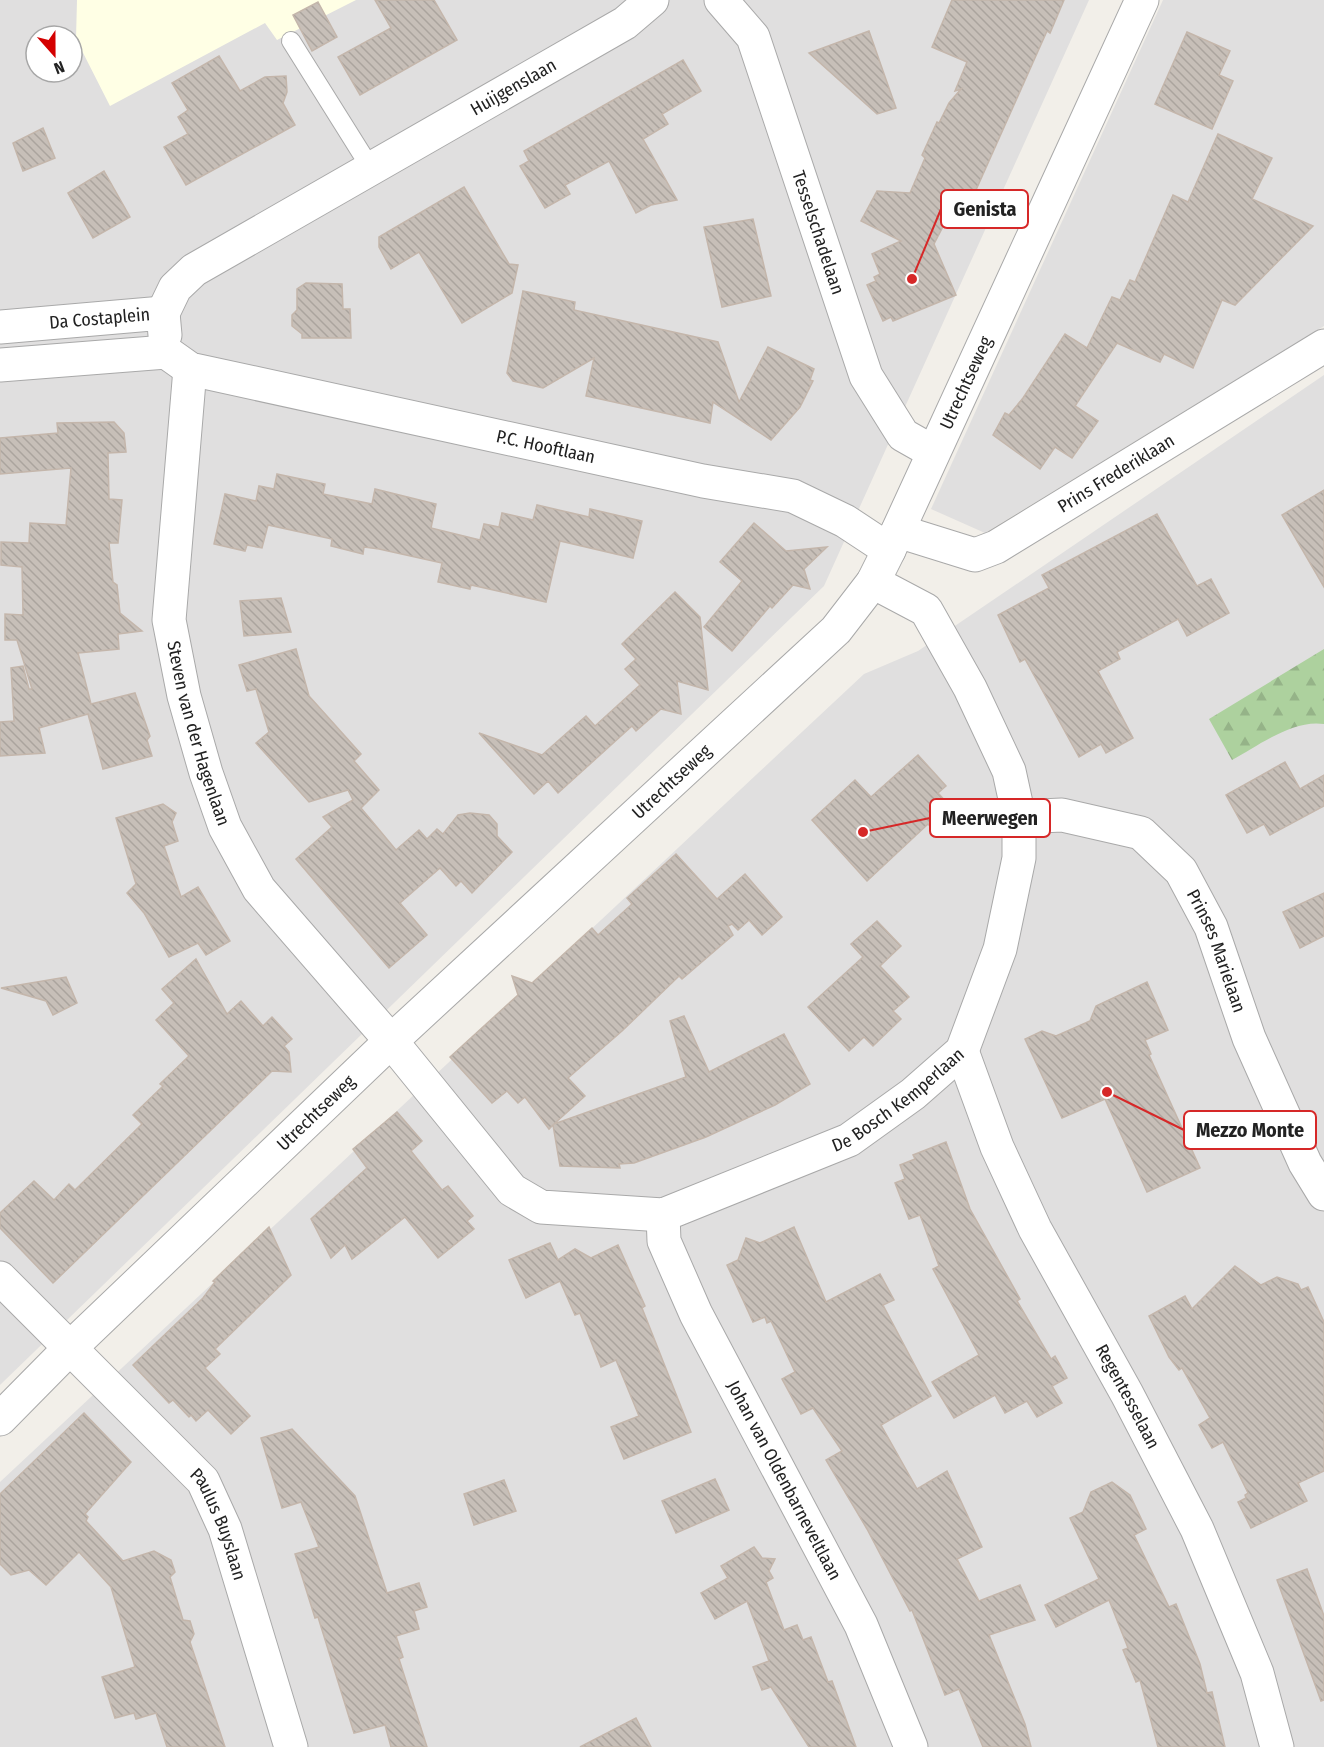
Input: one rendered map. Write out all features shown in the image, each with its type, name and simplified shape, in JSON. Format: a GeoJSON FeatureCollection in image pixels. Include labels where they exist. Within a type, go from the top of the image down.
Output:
{"type":"FeatureCollection","features":[{"type":"Feature","properties":{"kind":"street","name":"Huijgenslaan"},"geometry":{"type":"LineString","coordinates":[[163,314],[175,288],[194,270],[370,167],[626,23],[652,0]]}},
{"type":"Feature","properties":{"kind":"street","name":"Tesselschadelaan"},"geometry":{"type":"LineString","coordinates":[[721,0],[753,37],[866,376],[903,435],[933,452]]}},
{"type":"Feature","properties":{"kind":"street","name":"Utrechtseweg"},"geometry":{"type":"LineString","coordinates":[[0,1419],[69,1349],[391,1041],[837,630],[873,582],[894,541],[1142,0]]}},
{"type":"Feature","properties":{"kind":"street","name":"Da Costaplein"},"geometry":{"type":"LineString","coordinates":[[0,327],[163,314],[178,360]]}},
{"type":"Feature","properties":{"kind":"street","name":"Prins Frederiklaan"},"geometry":{"type":"LineString","coordinates":[[894,541],[975,555],[996,547],[1324,346]]}},
{"type":"Feature","properties":{"kind":"street"},"geometry":{"type":"LineString","coordinates":[[0,365],[178,360]]}},
{"type":"Feature","properties":{"kind":"street","name":"P.C. Hooftlaan"},"geometry":{"type":"LineString","coordinates":[[178,360],[703,481],[793,496],[894,541]]}},
{"type":"Feature","properties":{"kind":"street","name":"Steven van der Hagenlaan"},"geometry":{"type":"LineString","coordinates":[[178,360],[169,620],[184,696],[206,773],[225,827],[259,889],[391,1041]]}},
{"type":"Feature","properties":{"kind":"street","name":"De Bosch Kemperlaan"},"geometry":{"type":"LineString","coordinates":[[391,1041],[512,1190],[541,1207],[663,1215],[849,1140],[913,1094],[962,1052],[1000,949],[1019,858],[1019,817],[1009,771],[970,688],[926,610],[873,582]]}},
{"type":"Feature","properties":{"kind":"street","name":"Prinses Marielaan"},"geometry":{"type":"LineString","coordinates":[[1019,817],[1062,815],[1141,833],[1181,872],[1211,927],[1249,1038],[1305,1163],[1324,1194]]}},
{"type":"Feature","properties":{"kind":"street","name":"Regentesselaan"},"geometry":{"type":"LineString","coordinates":[[962,1052],[998,1148],[1035,1229],[1127,1394],[1197,1529],[1257,1673],[1277,1747]]}},
{"type":"Feature","properties":{"kind":"street","name":"Johan van Oldenbarneveltlaan"},"geometry":{"type":"LineString","coordinates":[[663,1215],[664,1241],[696,1314],[861,1625],[910,1747]]}},
{"type":"Feature","properties":{"kind":"street","name":"Paulus Buyslaan"},"geometry":{"type":"LineString","coordinates":[[0,1278],[203,1481],[225,1529],[291,1747]]}},
{"type":"Feature","properties":{"kind":"lane"},"geometry":{"type":"LineString","coordinates":[[291,41],[370,167]]}},
{"type":"Feature","properties":{"kind":"shaded area"},"geometry":{"type":"Polygon","coordinates":[[[0,0],[1089,0],[824,586],[0,1385],[0,0]]]}},
{"type":"Feature","properties":{"kind":"shaded area"},"geometry":{"type":"Polygon","coordinates":[[[77,0],[356,0],[277,40],[265,23],[110,106],[84,55],[84,24],[76,24],[77,0]]]}},
{"type":"Feature","properties":{"kind":"shaded area"},"geometry":{"type":"Polygon","coordinates":[[[1163,0],[1324,0],[1324,326],[985,533],[931,509],[1163,0]]]}},
{"type":"Feature","properties":{"kind":"shaded area"},"geometry":{"type":"Polygon","coordinates":[[[1324,375],[1324,1747],[0,1747],[0,1482],[864,674],[918,651],[1324,375]]]}},
{"type":"Feature","properties":{"kind":"green space"},"geometry":{"type":"Polygon","coordinates":[[[1324,649],[1324,724],[1300,726],[1288,730],[1232,760],[1209,719],[1324,649]]]}},
{"type":"Feature","properties":{"kind":"building"},"geometry":{"type":"Polygon","coordinates":[[[375,0],[434,0],[457,40],[360,95],[338,57],[391,28],[375,0]]]}},
{"type":"Feature","properties":{"kind":"building"},"geometry":{"type":"Polygon","coordinates":[[[952,0],[1064,0],[1050,33],[1047,31],[963,219],[950,213],[934,244],[956,295],[893,321],[891,317],[883,321],[867,285],[876,281],[874,277],[880,274],[872,254],[901,241],[861,221],[877,191],[910,193],[925,158],[922,155],[937,122],[939,123],[949,103],[961,89],[955,91],[967,62],[932,47],[952,0]]]}},
{"type":"Feature","properties":{"kind":"building"},"geometry":{"type":"Polygon","coordinates":[[[318,2],[337,37],[312,51],[293,15],[318,2]]]}},
{"type":"Feature","properties":{"kind":"building"},"geometry":{"type":"Polygon","coordinates":[[[869,31],[896,108],[877,114],[809,53],[869,31]]]}},
{"type":"Feature","properties":{"kind":"building"},"geometry":{"type":"Polygon","coordinates":[[[1187,32],[1230,51],[1219,75],[1233,81],[1212,129],[1155,104],[1187,32]]]}},
{"type":"Feature","properties":{"kind":"building"},"geometry":{"type":"Polygon","coordinates":[[[219,56],[240,91],[265,77],[286,76],[287,92],[283,103],[295,125],[186,185],[164,147],[188,134],[178,117],[188,110],[172,83],[219,56]]]}},
{"type":"Feature","properties":{"kind":"building"},"geometry":{"type":"Polygon","coordinates":[[[683,60],[701,91],[662,114],[668,124],[643,139],[677,200],[651,205],[636,213],[609,161],[565,185],[570,194],[545,208],[520,166],[529,161],[524,151],[683,60]]]}},
{"type":"Feature","properties":{"kind":"building"},"geometry":{"type":"Polygon","coordinates":[[[43,128],[55,158],[23,171],[13,143],[43,128]]]}},
{"type":"Feature","properties":{"kind":"building"},"geometry":{"type":"Polygon","coordinates":[[[1218,134],[1272,158],[1252,199],[1313,226],[1235,305],[1222,300],[1193,368],[1164,354],[1160,362],[1117,343],[1075,406],[1098,421],[1072,458],[1055,447],[1040,469],[993,435],[1005,413],[1009,415],[1023,398],[1065,334],[1087,348],[1112,297],[1120,300],[1130,280],[1135,282],[1173,195],[1188,202],[1218,134]]]}},
{"type":"Feature","properties":{"kind":"building"},"geometry":{"type":"Polygon","coordinates":[[[104,171],[130,217],[93,238],[68,193],[104,171]]]}},
{"type":"Feature","properties":{"kind":"building"},"geometry":{"type":"Polygon","coordinates":[[[464,187],[509,264],[518,265],[512,293],[462,323],[419,252],[391,269],[379,247],[379,237],[464,187]]]}},
{"type":"Feature","properties":{"kind":"building"},"geometry":{"type":"Polygon","coordinates":[[[753,219],[771,296],[722,307],[704,227],[753,219]]]}},
{"type":"Feature","properties":{"kind":"building"},"geometry":{"type":"Polygon","coordinates":[[[306,283],[342,284],[343,309],[350,309],[351,338],[302,338],[302,334],[292,326],[292,315],[297,310],[297,289],[306,283]]]}},
{"type":"Feature","properties":{"kind":"building"},"geometry":{"type":"Polygon","coordinates":[[[523,291],[575,302],[574,310],[718,342],[739,402],[768,347],[814,369],[810,380],[813,381],[800,407],[771,440],[713,402],[710,423],[586,396],[594,358],[543,388],[513,381],[507,373],[523,291]]]}},
{"type":"Feature","properties":{"kind":"building"},"geometry":{"type":"Polygon","coordinates":[[[114,422],[124,433],[126,452],[108,453],[109,499],[122,500],[118,543],[109,543],[113,582],[117,585],[120,613],[142,631],[118,634],[119,649],[78,653],[91,704],[135,693],[150,736],[147,740],[152,756],[103,769],[88,714],[39,728],[45,753],[0,756],[0,722],[14,721],[11,668],[23,666],[29,689],[32,689],[17,640],[5,640],[5,614],[23,615],[22,567],[1,565],[1,542],[29,543],[30,523],[66,525],[71,468],[0,474],[0,438],[58,433],[57,423],[114,422]]]}},
{"type":"Feature","properties":{"kind":"building"},"geometry":{"type":"Polygon","coordinates":[[[277,474],[325,484],[323,494],[372,504],[375,489],[436,504],[431,528],[480,540],[484,524],[499,527],[502,513],[533,520],[537,505],[589,517],[590,509],[642,521],[633,558],[560,541],[546,602],[471,585],[470,589],[438,582],[442,563],[364,547],[363,554],[331,546],[332,539],[268,525],[262,548],[247,545],[245,551],[214,544],[225,494],[256,501],[259,486],[274,489],[277,474]]]}},
{"type":"Feature","properties":{"kind":"building"},"geometry":{"type":"Polygon","coordinates":[[[1324,490],[1324,587],[1282,515],[1324,490]]]}},
{"type":"Feature","properties":{"kind":"building"},"geometry":{"type":"Polygon","coordinates":[[[1157,514],[1197,586],[1211,579],[1229,613],[1187,636],[1178,619],[1117,652],[1120,659],[1098,671],[1133,738],[1106,753],[1101,744],[1079,757],[1025,659],[1020,662],[998,615],[1049,588],[1042,575],[1157,514]]]}},
{"type":"Feature","properties":{"kind":"building"},"geometry":{"type":"Polygon","coordinates":[[[754,523],[786,551],[827,547],[804,569],[810,589],[793,585],[772,608],[770,606],[732,651],[704,627],[742,581],[720,562],[754,523]]]}},
{"type":"Feature","properties":{"kind":"building"},"geometry":{"type":"Polygon","coordinates":[[[675,592],[700,617],[708,690],[677,681],[681,714],[661,709],[636,731],[632,726],[558,793],[548,781],[534,794],[479,733],[542,755],[586,716],[595,726],[640,685],[625,669],[636,659],[622,644],[675,592]]]}},
{"type":"Feature","properties":{"kind":"building"},"geometry":{"type":"Polygon","coordinates":[[[281,598],[291,632],[244,636],[240,601],[281,598]]]}},
{"type":"Feature","properties":{"kind":"building"},"geometry":{"type":"Polygon","coordinates":[[[296,649],[309,696],[361,754],[354,761],[379,790],[361,808],[396,850],[419,830],[427,839],[437,829],[443,834],[458,815],[470,813],[489,815],[497,824],[497,836],[512,852],[472,893],[461,881],[456,886],[440,868],[400,903],[427,935],[389,968],[296,859],[332,827],[323,817],[353,800],[348,790],[309,802],[256,743],[269,732],[256,689],[247,691],[239,665],[296,649]]]}},
{"type":"Feature","properties":{"kind":"building"},"geometry":{"type":"Polygon","coordinates":[[[918,755],[946,786],[938,793],[960,817],[939,836],[928,824],[867,881],[812,820],[855,780],[871,797],[918,755]]]}},
{"type":"Feature","properties":{"kind":"building"},"geometry":{"type":"Polygon","coordinates":[[[1285,762],[1300,789],[1324,775],[1324,806],[1270,835],[1264,824],[1247,833],[1226,795],[1285,762]]]}},
{"type":"Feature","properties":{"kind":"building"},"geometry":{"type":"Polygon","coordinates":[[[163,804],[176,813],[172,822],[178,841],[164,846],[181,897],[198,887],[230,941],[206,955],[198,943],[169,957],[144,913],[127,893],[136,884],[116,818],[163,804]]]}},
{"type":"Feature","properties":{"kind":"building"},"geometry":{"type":"Polygon","coordinates":[[[676,854],[717,899],[745,874],[782,917],[762,935],[749,920],[738,930],[732,924],[728,926],[733,935],[682,979],[679,976],[622,1031],[568,1078],[585,1096],[554,1124],[686,1077],[670,1021],[684,1016],[709,1072],[784,1034],[810,1084],[775,1105],[706,1137],[634,1163],[619,1164],[620,1168],[560,1166],[553,1125],[549,1129],[525,1097],[518,1103],[507,1091],[492,1103],[450,1057],[518,995],[512,976],[532,983],[592,928],[598,935],[632,904],[627,898],[676,854]]]}},
{"type":"Feature","properties":{"kind":"building"},"geometry":{"type":"Polygon","coordinates":[[[1324,893],[1324,936],[1300,948],[1283,912],[1324,893]]]}},
{"type":"Feature","properties":{"kind":"building"},"geometry":{"type":"Polygon","coordinates":[[[877,921],[901,946],[880,966],[909,997],[893,1011],[901,1019],[873,1046],[864,1037],[849,1051],[808,1007],[863,957],[851,944],[877,921]]]}},
{"type":"Feature","properties":{"kind":"building"},"geometry":{"type":"Polygon","coordinates":[[[196,959],[227,1014],[241,1001],[263,1026],[272,1017],[292,1039],[284,1046],[289,1052],[291,1072],[272,1071],[53,1283],[0,1228],[0,1213],[34,1181],[54,1200],[69,1184],[75,1190],[142,1124],[133,1115],[189,1056],[156,1020],[174,1003],[162,989],[196,959]]]}},
{"type":"Feature","properties":{"kind":"building"},"geometry":{"type":"Polygon","coordinates":[[[66,977],[77,1003],[53,1015],[46,1001],[1,988],[66,977]]]}},
{"type":"Feature","properties":{"kind":"building"},"geometry":{"type":"Polygon","coordinates":[[[1147,982],[1168,1030],[1145,1040],[1151,1054],[1149,1055],[1200,1168],[1147,1192],[1105,1099],[1062,1118],[1025,1039],[1042,1031],[1056,1036],[1090,1021],[1096,1006],[1147,982]]]}},
{"type":"Feature","properties":{"kind":"building"},"geometry":{"type":"Polygon","coordinates":[[[397,1112],[422,1141],[411,1151],[442,1190],[448,1186],[473,1216],[467,1221],[474,1229],[438,1258],[405,1217],[352,1259],[345,1245],[331,1258],[311,1219],[367,1168],[353,1149],[397,1112]]]}},
{"type":"Feature","properties":{"kind":"building"},"geometry":{"type":"Polygon","coordinates":[[[946,1142],[970,1209],[1020,1299],[1017,1301],[1051,1359],[1055,1356],[1067,1378],[1052,1386],[1062,1403],[1037,1417],[1027,1401],[1005,1413],[995,1395],[954,1418],[932,1382],[979,1355],[933,1269],[939,1266],[920,1215],[909,1219],[895,1183],[905,1179],[900,1165],[915,1159],[913,1155],[946,1142]]]}},
{"type":"Feature","properties":{"kind":"building"},"geometry":{"type":"Polygon","coordinates":[[[269,1227],[291,1275],[215,1349],[220,1354],[205,1368],[250,1416],[231,1434],[208,1410],[196,1421],[173,1400],[169,1403],[133,1365],[203,1298],[215,1282],[213,1281],[269,1227]]]}},
{"type":"Feature","properties":{"kind":"building"},"geometry":{"type":"Polygon","coordinates":[[[794,1227],[826,1302],[880,1274],[894,1300],[883,1305],[931,1396],[881,1425],[917,1489],[947,1471],[982,1547],[957,1559],[979,1601],[1020,1585],[1035,1620],[989,1635],[1025,1724],[1031,1747],[983,1747],[959,1689],[945,1695],[912,1610],[910,1611],[867,1529],[826,1460],[842,1451],[813,1408],[801,1414],[782,1379],[795,1372],[771,1321],[767,1323],[765,1317],[753,1322],[727,1265],[738,1260],[746,1238],[760,1243],[794,1227]]]}},
{"type":"Feature","properties":{"kind":"building"},"geometry":{"type":"Polygon","coordinates":[[[550,1243],[558,1260],[575,1249],[591,1258],[618,1245],[645,1306],[642,1308],[691,1432],[624,1459],[611,1427],[639,1416],[616,1360],[601,1367],[580,1313],[575,1315],[560,1281],[526,1298],[509,1260],[550,1243]]]}},
{"type":"Feature","properties":{"kind":"building"},"geometry":{"type":"Polygon","coordinates":[[[1235,1266],[1261,1285],[1277,1277],[1298,1284],[1301,1290],[1308,1287],[1324,1322],[1324,1471],[1298,1483],[1307,1501],[1251,1528],[1238,1502],[1246,1498],[1245,1495],[1248,1493],[1223,1442],[1212,1448],[1199,1425],[1210,1418],[1182,1368],[1179,1370],[1169,1357],[1149,1316],[1185,1296],[1192,1309],[1235,1266]]]}},
{"type":"Feature","properties":{"kind":"building"},"geometry":{"type":"Polygon","coordinates":[[[84,1413],[131,1462],[85,1514],[88,1517],[86,1521],[123,1561],[154,1551],[171,1560],[175,1572],[170,1577],[183,1620],[190,1621],[194,1634],[190,1642],[225,1747],[167,1747],[156,1713],[136,1719],[134,1713],[115,1718],[102,1677],[135,1667],[111,1587],[79,1552],[46,1585],[29,1570],[11,1575],[0,1564],[0,1494],[84,1413]]]}},
{"type":"Feature","properties":{"kind":"building"},"geometry":{"type":"Polygon","coordinates":[[[292,1429],[355,1496],[387,1593],[419,1583],[427,1607],[414,1611],[419,1629],[396,1636],[403,1657],[399,1659],[427,1747],[391,1747],[385,1725],[354,1733],[318,1617],[315,1618],[295,1554],[319,1547],[301,1502],[282,1508],[261,1438],[292,1429]]]}},
{"type":"Feature","properties":{"kind":"building"},"geometry":{"type":"Polygon","coordinates":[[[715,1479],[729,1510],[676,1533],[662,1501],[715,1479]]]}},
{"type":"Feature","properties":{"kind":"building"},"geometry":{"type":"Polygon","coordinates":[[[504,1480],[516,1511],[474,1525],[464,1494],[504,1480]]]}},
{"type":"Feature","properties":{"kind":"building"},"geometry":{"type":"Polygon","coordinates":[[[1112,1482],[1130,1495],[1146,1529],[1134,1535],[1169,1607],[1176,1604],[1200,1664],[1207,1693],[1212,1692],[1225,1747],[1158,1747],[1140,1680],[1136,1682],[1123,1650],[1128,1648],[1109,1600],[1056,1627],[1045,1605],[1099,1579],[1070,1518],[1083,1512],[1091,1492],[1112,1482]]]}},
{"type":"Feature","properties":{"kind":"building"},"geometry":{"type":"Polygon","coordinates":[[[754,1547],[762,1558],[775,1559],[769,1571],[773,1578],[766,1582],[784,1630],[797,1625],[803,1640],[811,1637],[828,1682],[832,1681],[856,1747],[809,1747],[771,1687],[762,1690],[753,1667],[769,1661],[747,1601],[715,1619],[701,1593],[728,1578],[721,1566],[754,1547]]]}},
{"type":"Feature","properties":{"kind":"building"},"geometry":{"type":"Polygon","coordinates":[[[1307,1569],[1324,1616],[1324,1700],[1321,1701],[1277,1580],[1307,1569]]]}},
{"type":"Feature","properties":{"kind":"building"},"geometry":{"type":"Polygon","coordinates":[[[636,1718],[651,1747],[580,1747],[636,1718]]]}},
{"type":"Feature","properties":{"kind":"place","name":"Genista"},"geometry":{"type":"Point","coordinates":[912,279]}},
{"type":"Feature","properties":{"kind":"place","name":"Meerwegen"},"geometry":{"type":"Point","coordinates":[863,832]}},
{"type":"Feature","properties":{"kind":"place","name":"Mezzo Monte"},"geometry":{"type":"Point","coordinates":[1107,1092]}}]}
